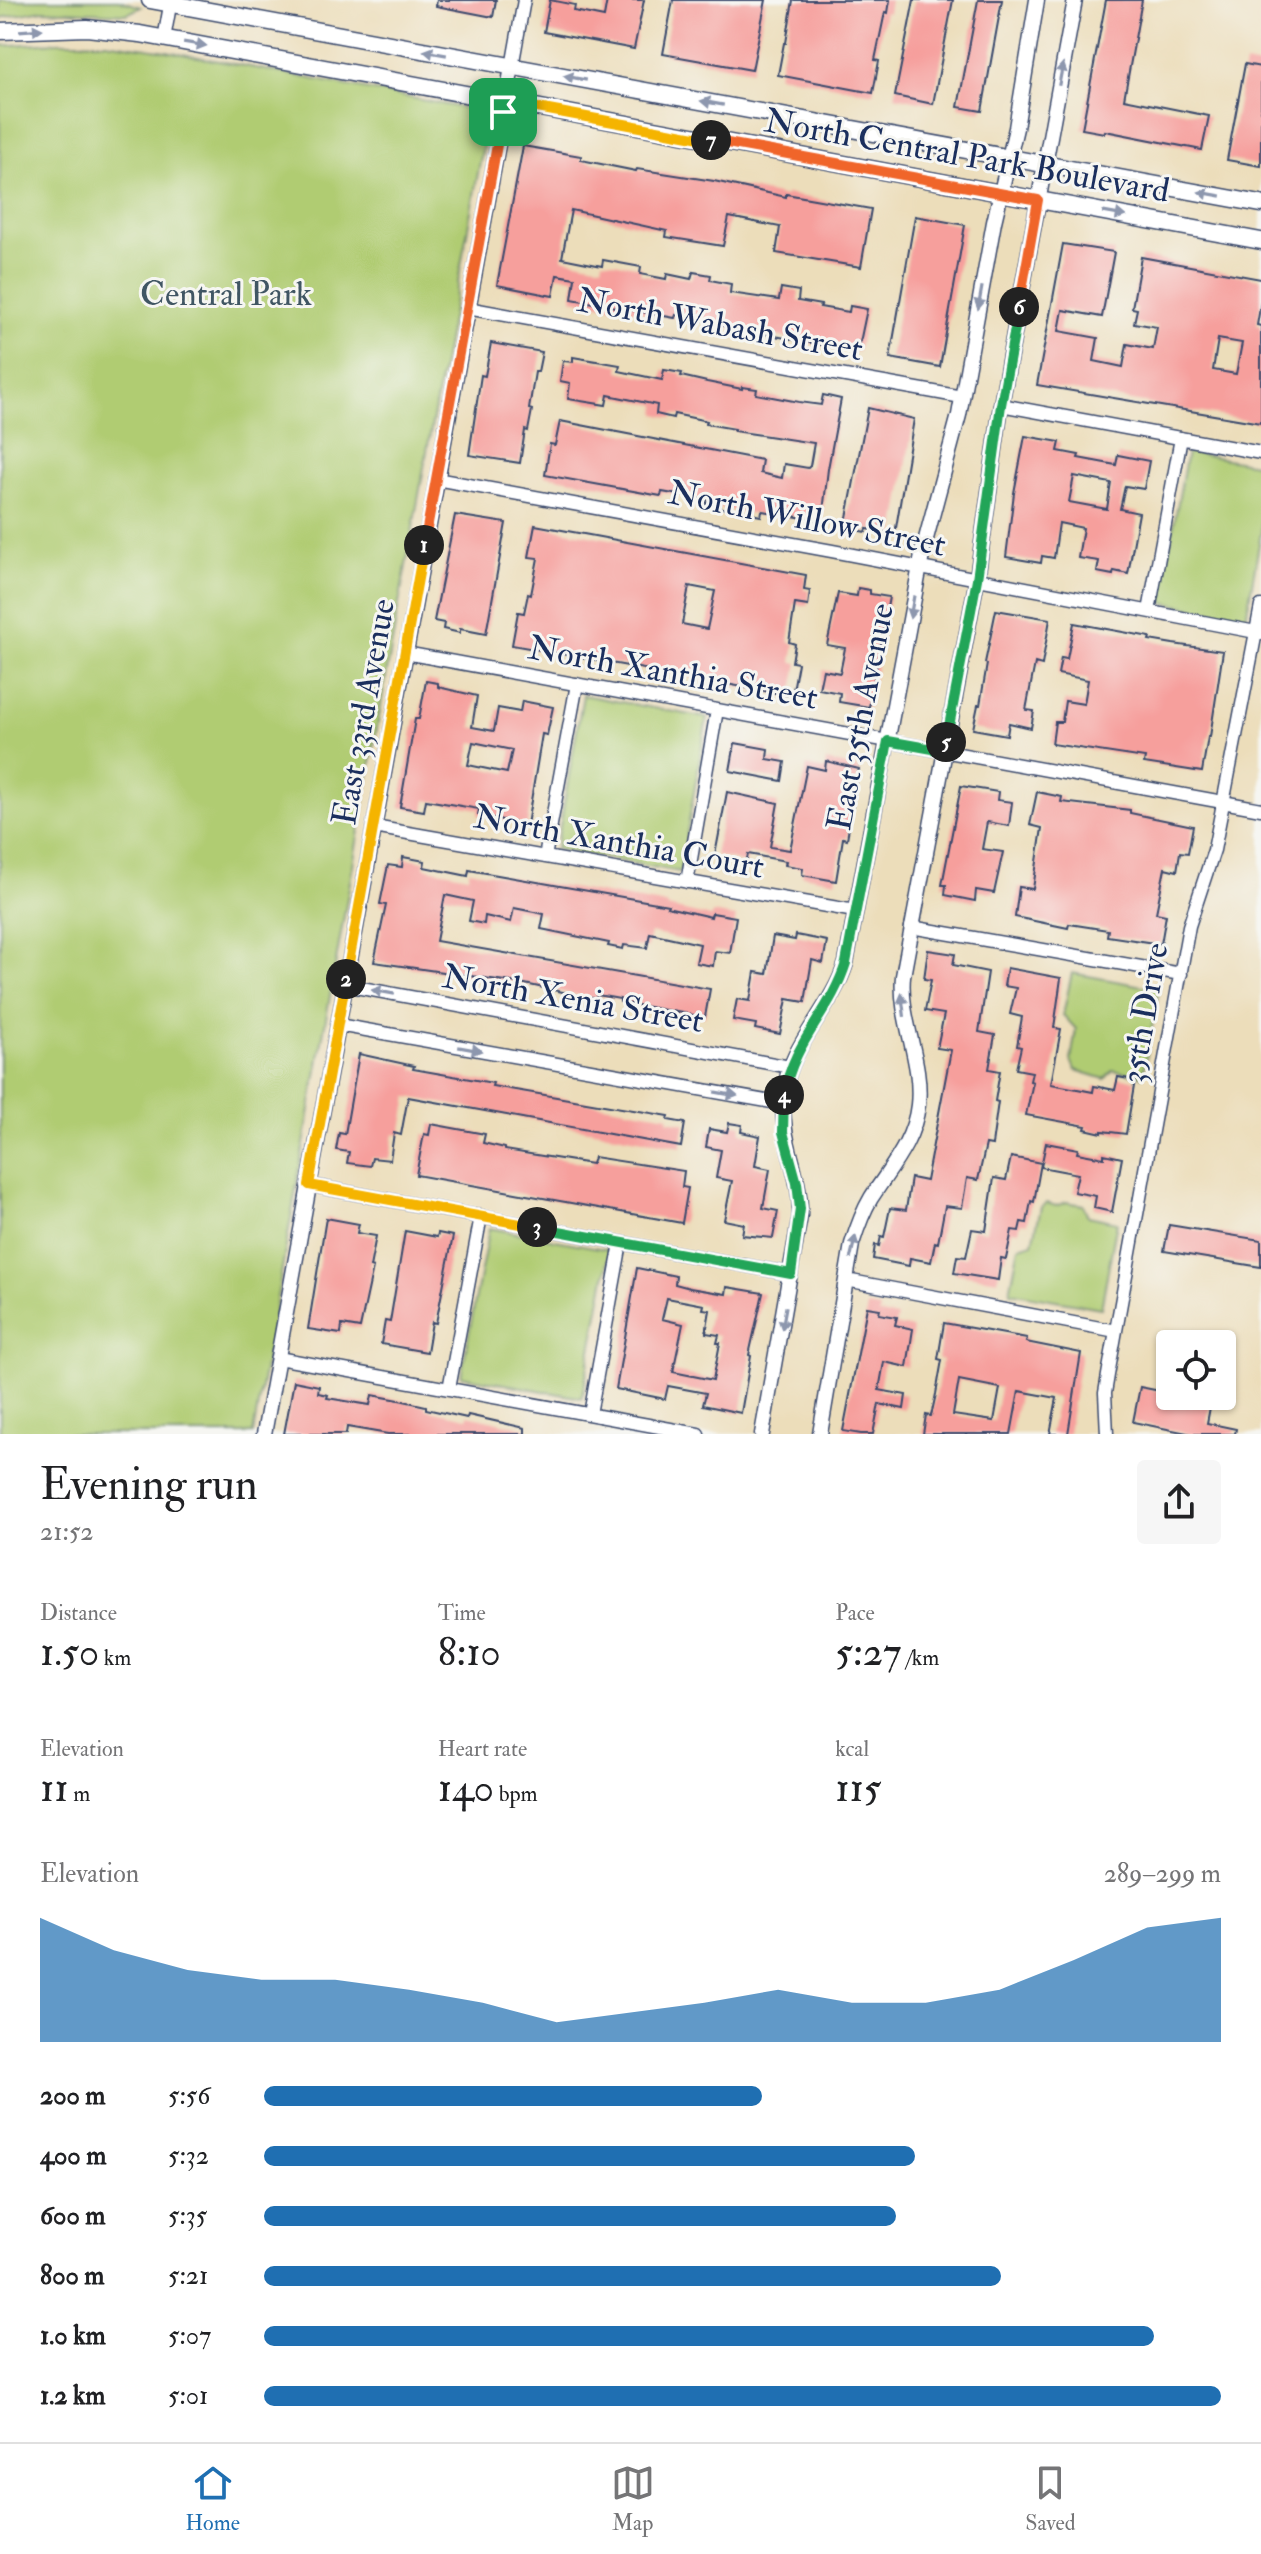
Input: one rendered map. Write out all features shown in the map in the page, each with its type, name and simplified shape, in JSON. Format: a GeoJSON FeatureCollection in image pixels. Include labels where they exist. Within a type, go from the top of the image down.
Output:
{"type":"FeatureCollection","features":[{"type":"Feature","properties":{"kind":"main road","name":"North Central Park Boulevard"},"geometry":{"type":"LineString","coordinates":[[150,0],[1261,204]]}},
{"type":"Feature","properties":{"kind":"main road","name":"North Central Park Boulevard"},"geometry":{"type":"LineString","coordinates":[[0,31],[87,28],[164,39],[1261,241]]}},
{"type":"Feature","properties":{"kind":"street","name":"East 33rd Avenue"},"geometry":{"type":"LineString","coordinates":[[264,1434],[524,0]]}},
{"type":"Feature","properties":{"kind":"street","name":"East 35th Avenue"},"geometry":{"type":"LineString","coordinates":[[762,1434],[800,1209],[797,1183],[783,1132],[783,1104],[790,1067],[841,980],[919,569],[962,397],[1037,0]]}},
{"type":"Feature","properties":{"kind":"street"},"geometry":{"type":"LineString","coordinates":[[820,1434],[846,1280],[859,1224],[871,1199],[901,1156],[916,1116],[918,1071],[904,1017],[901,990],[977,579],[1001,405],[1075,0]]}},
{"type":"Feature","properties":{"kind":"street"},"geometry":{"type":"LineString","coordinates":[[164,39],[171,2]]}},
{"type":"Feature","properties":{"kind":"street","name":"North Wabash Street"},"geometry":{"type":"LineString","coordinates":[[467,308],[962,397]]}},
{"type":"Feature","properties":{"kind":"street"},"geometry":{"type":"LineString","coordinates":[[1001,405],[1261,453]]}},
{"type":"Feature","properties":{"kind":"street"},"geometry":{"type":"LineString","coordinates":[[1149,611],[1181,438]]}},
{"type":"Feature","properties":{"kind":"street","name":"North Willow Street"},"geometry":{"type":"LineString","coordinates":[[436,479],[1258,633]]}},
{"type":"Feature","properties":{"kind":"street","name":"35th Drive"},"geometry":{"type":"LineString","coordinates":[[1107,1434],[1105,1393],[1189,926],[1209,868],[1261,606]]}},
{"type":"Feature","properties":{"kind":"street","name":"North Xanthia Street"},"geometry":{"type":"LineString","coordinates":[[405,653],[1261,809]]}},
{"type":"Feature","properties":{"kind":"street"},"geometry":{"type":"LineString","coordinates":[[545,857],[577,684]]}},
{"type":"Feature","properties":{"kind":"street"},"geometry":{"type":"LineString","coordinates":[[687,882],[717,710]]}},
{"type":"Feature","properties":{"kind":"street","name":"North Xanthia Court"},"geometry":{"type":"LineString","coordinates":[[374,827],[855,911]]}},
{"type":"Feature","properties":{"kind":"street"},"geometry":{"type":"LineString","coordinates":[[911,927],[1181,974]]}},
{"type":"Feature","properties":{"kind":"street","name":"North Xenia Street"},"geometry":{"type":"LineString","coordinates":[[345,985],[790,1067]]}},
{"type":"Feature","properties":{"kind":"street","name":"North Xenia Street"},"geometry":{"type":"LineString","coordinates":[[338,1025],[783,1104]]}},
{"type":"Feature","properties":{"kind":"street"},"geometry":{"type":"LineString","coordinates":[[309,1185],[791,1274]]}},
{"type":"Feature","properties":{"kind":"street"},"geometry":{"type":"LineString","coordinates":[[449,1389],[481,1216]]}},
{"type":"Feature","properties":{"kind":"street"},"geometry":{"type":"LineString","coordinates":[[590,1414],[621,1243]]}},
{"type":"Feature","properties":{"kind":"street"},"geometry":{"type":"LineString","coordinates":[[846,1280],[1116,1331]]}},
{"type":"Feature","properties":{"kind":"street"},"geometry":{"type":"LineString","coordinates":[[278,1358],[698,1434]]}},
{"type":"Feature","properties":{"kind":"green space"},"geometry":{"type":"Polygon","coordinates":[[[0,0],[119,0],[141,7],[127,14],[43,10],[0,18],[0,0]]]}},
{"type":"Feature","properties":{"kind":"green space","name":"Central Park"},"geometry":{"type":"Polygon","coordinates":[[[106,42],[167,51],[489,113],[253,1434],[0,1434],[0,46],[106,42]]]}},
{"type":"Feature","properties":{"kind":"green space"},"geometry":{"type":"Polygon","coordinates":[[[1187,452],[1261,465],[1261,533],[1246,618],[1160,602],[1187,452]]]}},
{"type":"Feature","properties":{"kind":"green space"},"geometry":{"type":"Polygon","coordinates":[[[583,695],[707,718],[680,872],[556,849],[583,695]]]}},
{"type":"Feature","properties":{"kind":"green space"},"geometry":{"type":"Polygon","coordinates":[[[1072,973],[1159,989],[1143,1076],[1113,1070],[1105,1079],[1075,1070],[1071,1060],[1076,1029],[1063,1015],[1072,973]]]}},
{"type":"Feature","properties":{"kind":"green space"},"geometry":{"type":"Polygon","coordinates":[[[1066,1202],[1083,1205],[1088,1216],[1117,1222],[1101,1308],[1010,1292],[1019,1247],[1033,1243],[1041,1207],[1047,1203],[1056,1206],[1066,1202]]]}},
{"type":"Feature","properties":{"kind":"green space"},"geometry":{"type":"Polygon","coordinates":[[[489,1228],[610,1250],[582,1398],[461,1376],[489,1228]]]}},
{"type":"Feature","properties":{"kind":"building"},"geometry":{"type":"Polygon","coordinates":[[[437,0],[496,0],[493,17],[436,6],[437,0]]]}},
{"type":"Feature","properties":{"kind":"building"},"geometry":{"type":"Polygon","coordinates":[[[550,0],[575,5],[574,11],[604,17],[607,0],[644,0],[634,49],[544,32],[550,0]]]}},
{"type":"Feature","properties":{"kind":"building"},"geometry":{"type":"Polygon","coordinates":[[[673,0],[766,0],[752,70],[663,54],[673,0]]]}},
{"type":"Feature","properties":{"kind":"building"},"geometry":{"type":"Polygon","coordinates":[[[793,0],[890,0],[875,60],[879,61],[873,93],[778,75],[793,0]]]}},
{"type":"Feature","properties":{"kind":"building"},"geometry":{"type":"Polygon","coordinates":[[[914,0],[953,0],[933,104],[895,96],[914,0]]]}},
{"type":"Feature","properties":{"kind":"building"},"geometry":{"type":"Polygon","coordinates":[[[978,0],[1002,0],[982,111],[958,107],[978,0]]]}},
{"type":"Feature","properties":{"kind":"building"},"geometry":{"type":"Polygon","coordinates":[[[1106,0],[1142,0],[1124,99],[1209,116],[1202,150],[1082,129],[1106,0]]]}},
{"type":"Feature","properties":{"kind":"building"},"geometry":{"type":"Polygon","coordinates":[[[1245,64],[1261,67],[1261,166],[1227,160],[1245,64]]]}},
{"type":"Feature","properties":{"kind":"building"},"geometry":{"type":"Polygon","coordinates":[[[523,146],[581,156],[581,160],[636,171],[714,181],[786,197],[786,194],[871,209],[861,267],[776,253],[780,227],[729,217],[723,246],[666,237],[667,231],[571,210],[562,258],[602,266],[603,260],[641,267],[640,274],[666,279],[667,274],[691,279],[693,272],[711,275],[710,280],[731,284],[730,293],[779,300],[781,288],[799,291],[798,301],[820,307],[849,312],[850,306],[867,309],[858,352],[676,315],[675,318],[572,299],[575,278],[557,275],[553,296],[497,285],[523,146]]]}},
{"type":"Feature","properties":{"kind":"building"},"geometry":{"type":"Polygon","coordinates":[[[915,216],[965,225],[940,367],[890,358],[915,216]]]}},
{"type":"Feature","properties":{"kind":"building"},"geometry":{"type":"Polygon","coordinates":[[[1063,244],[1114,252],[1102,317],[1063,310],[1059,331],[1098,338],[1094,361],[1123,367],[1127,344],[1153,349],[1157,327],[1134,323],[1137,309],[1132,308],[1141,257],[1261,279],[1257,325],[1261,326],[1261,423],[1037,385],[1063,244]],[[1218,339],[1213,370],[1236,374],[1242,343],[1218,339]]]}},
{"type":"Feature","properties":{"kind":"building"},"geometry":{"type":"Polygon","coordinates":[[[491,343],[542,352],[538,372],[535,372],[529,409],[532,410],[528,431],[525,430],[520,463],[469,455],[481,375],[485,376],[491,343]]]}},
{"type":"Feature","properties":{"kind":"building"},"geometry":{"type":"Polygon","coordinates":[[[573,357],[620,365],[619,371],[662,380],[664,370],[682,373],[681,376],[742,389],[757,389],[756,394],[799,402],[821,405],[823,395],[841,399],[822,521],[762,511],[761,516],[706,505],[707,500],[662,492],[661,496],[545,475],[550,444],[555,445],[560,421],[762,460],[760,473],[782,478],[784,464],[810,466],[814,443],[734,431],[674,414],[673,418],[656,414],[657,405],[608,395],[606,405],[568,399],[570,383],[560,381],[563,361],[573,362],[573,357]]]}},
{"type":"Feature","properties":{"kind":"building"},"geometry":{"type":"Polygon","coordinates":[[[868,408],[914,419],[895,534],[845,528],[868,408]]]}},
{"type":"Feature","properties":{"kind":"building"},"geometry":{"type":"Polygon","coordinates":[[[1025,436],[1060,442],[1058,451],[1079,455],[1078,458],[1116,465],[1118,455],[1149,461],[1144,489],[1125,486],[1120,509],[1139,513],[1128,574],[1097,572],[1099,561],[1078,558],[1083,528],[1059,523],[1054,558],[1042,556],[1041,563],[1006,557],[1025,436]],[[1074,476],[1069,502],[1107,509],[1111,483],[1074,476]]]}},
{"type":"Feature","properties":{"kind":"building"},"geometry":{"type":"Polygon","coordinates":[[[455,515],[506,523],[486,634],[443,629],[444,623],[434,621],[455,515]]]}},
{"type":"Feature","properties":{"kind":"building"},"geometry":{"type":"Polygon","coordinates":[[[535,525],[806,575],[804,590],[810,591],[808,606],[795,604],[789,642],[795,644],[792,662],[798,663],[792,696],[512,645],[518,612],[524,613],[528,594],[531,595],[538,558],[529,557],[535,525]],[[689,586],[682,624],[707,629],[715,591],[689,586]]]}},
{"type":"Feature","properties":{"kind":"building"},"geometry":{"type":"Polygon","coordinates":[[[858,588],[870,590],[870,594],[889,597],[869,707],[839,702],[840,693],[819,689],[823,670],[840,673],[845,648],[827,645],[838,593],[857,596],[858,588]]]}},
{"type":"Feature","properties":{"kind":"building"},"geometry":{"type":"Polygon","coordinates":[[[996,610],[1050,619],[1042,665],[1035,663],[1026,710],[1034,711],[1031,728],[1009,723],[1007,735],[973,729],[996,610]]]}},
{"type":"Feature","properties":{"kind":"building"},"geometry":{"type":"Polygon","coordinates":[[[1074,623],[1150,637],[1149,640],[1223,651],[1202,772],[1144,763],[1145,758],[1052,744],[1055,722],[1062,722],[1065,701],[1084,704],[1088,680],[1058,674],[1061,658],[1067,659],[1074,623]]]}},
{"type":"Feature","properties":{"kind":"building"},"geometry":{"type":"Polygon","coordinates":[[[426,681],[477,696],[472,727],[494,731],[498,708],[520,712],[522,701],[553,707],[547,735],[542,734],[527,825],[478,815],[479,809],[426,800],[424,811],[400,807],[415,719],[419,719],[426,681]],[[473,742],[468,765],[507,773],[512,750],[473,742]]]}},
{"type":"Feature","properties":{"kind":"building"},"geometry":{"type":"Polygon","coordinates":[[[735,743],[768,749],[767,759],[785,762],[782,781],[730,771],[735,743]]]}},
{"type":"Feature","properties":{"kind":"building"},"geometry":{"type":"Polygon","coordinates":[[[826,761],[859,769],[836,881],[802,875],[803,868],[785,865],[786,861],[748,854],[746,864],[715,855],[727,792],[778,803],[770,847],[790,850],[807,766],[825,770],[826,761]]]}},
{"type":"Feature","properties":{"kind":"building"},"geometry":{"type":"Polygon","coordinates":[[[961,786],[998,792],[997,800],[1012,802],[1009,826],[987,822],[982,849],[1003,852],[994,893],[976,890],[975,901],[945,895],[946,885],[942,885],[961,786]]]}},
{"type":"Feature","properties":{"kind":"building"},"geometry":{"type":"Polygon","coordinates":[[[1037,792],[1062,797],[1061,802],[1130,810],[1130,813],[1193,826],[1188,853],[1180,852],[1177,871],[1165,868],[1156,913],[1166,915],[1161,944],[1107,936],[1108,930],[1069,924],[1068,928],[1015,917],[1019,887],[1033,889],[1042,828],[1030,825],[1037,792]]]}},
{"type":"Feature","properties":{"kind":"building"},"geometry":{"type":"Polygon","coordinates":[[[403,857],[425,861],[424,867],[468,876],[469,870],[668,905],[711,917],[712,913],[736,917],[730,953],[715,951],[713,966],[696,963],[700,944],[650,933],[647,948],[624,945],[623,949],[608,946],[609,943],[541,929],[544,914],[514,908],[511,922],[485,916],[484,924],[469,921],[473,901],[445,895],[436,941],[710,989],[705,1017],[597,995],[596,999],[525,984],[374,962],[386,905],[380,904],[388,865],[402,867],[403,857]]]}},
{"type":"Feature","properties":{"kind":"building"},"geometry":{"type":"Polygon","coordinates":[[[796,935],[827,941],[823,963],[812,960],[805,1002],[787,999],[780,1034],[755,1029],[756,1024],[733,1020],[737,999],[750,1001],[755,972],[767,974],[773,936],[795,940],[796,935]]]}},
{"type":"Feature","properties":{"kind":"building"},"geometry":{"type":"Polygon","coordinates":[[[928,950],[955,954],[953,965],[988,972],[979,1032],[995,1035],[989,1069],[1000,1071],[992,1145],[986,1144],[978,1180],[967,1178],[962,1208],[945,1206],[931,1262],[910,1258],[909,1266],[873,1259],[875,1245],[879,1246],[881,1236],[884,1237],[890,1208],[906,1210],[911,1178],[926,1181],[951,1050],[937,1048],[944,1014],[925,1011],[931,980],[924,979],[928,950]]]}},
{"type":"Feature","properties":{"kind":"building"},"geometry":{"type":"Polygon","coordinates":[[[1007,968],[1061,978],[1054,1028],[1061,1029],[1051,1084],[1093,1092],[1094,1086],[1115,1090],[1118,1077],[1135,1080],[1126,1134],[1102,1133],[1085,1129],[1086,1126],[1026,1115],[1032,1072],[1016,1069],[1021,1047],[1017,1046],[1022,1017],[1010,1014],[1016,988],[1004,986],[1007,968]]]}},
{"type":"Feature","properties":{"kind":"building"},"geometry":{"type":"Polygon","coordinates":[[[359,1054],[414,1066],[413,1069],[493,1083],[492,1086],[669,1116],[668,1120],[685,1123],[681,1147],[408,1097],[401,1135],[394,1133],[390,1160],[372,1158],[370,1166],[347,1163],[349,1152],[336,1150],[339,1133],[345,1134],[359,1054]]]}},
{"type":"Feature","properties":{"kind":"building"},"geometry":{"type":"Polygon","coordinates":[[[729,1123],[742,1125],[741,1132],[760,1136],[755,1166],[770,1169],[763,1208],[778,1211],[773,1238],[742,1235],[744,1224],[724,1220],[732,1181],[716,1178],[721,1150],[706,1147],[709,1129],[727,1132],[729,1123]]]}},
{"type":"Feature","properties":{"kind":"building"},"geometry":{"type":"Polygon","coordinates":[[[431,1124],[485,1134],[483,1143],[505,1150],[592,1164],[594,1157],[684,1171],[682,1187],[688,1188],[682,1223],[416,1175],[424,1134],[429,1135],[431,1124]]]}},
{"type":"Feature","properties":{"kind":"building"},"geometry":{"type":"Polygon","coordinates":[[[1046,1143],[1078,1149],[1077,1153],[1122,1158],[1112,1212],[1094,1208],[1096,1196],[1074,1192],[1078,1174],[1041,1167],[1046,1143]]]}},
{"type":"Feature","properties":{"kind":"building"},"geometry":{"type":"Polygon","coordinates":[[[1011,1157],[1041,1163],[1027,1223],[1021,1222],[1019,1231],[1012,1230],[1006,1259],[1001,1258],[998,1280],[954,1273],[957,1256],[966,1257],[972,1229],[986,1231],[994,1178],[1006,1180],[1011,1157]]]}},
{"type":"Feature","properties":{"kind":"building"},"geometry":{"type":"Polygon","coordinates":[[[326,1218],[359,1224],[357,1233],[376,1236],[370,1267],[373,1268],[360,1328],[342,1325],[341,1334],[308,1329],[326,1218]]]}},
{"type":"Feature","properties":{"kind":"building"},"geometry":{"type":"Polygon","coordinates":[[[1169,1225],[1261,1240],[1261,1267],[1164,1251],[1169,1225]]]}},
{"type":"Feature","properties":{"kind":"building"},"geometry":{"type":"Polygon","coordinates":[[[405,1231],[437,1237],[438,1233],[453,1236],[436,1323],[432,1322],[427,1352],[381,1344],[385,1321],[390,1322],[405,1231]]]}},
{"type":"Feature","properties":{"kind":"building"},"geometry":{"type":"Polygon","coordinates":[[[637,1268],[676,1276],[675,1284],[690,1288],[726,1294],[727,1287],[763,1293],[749,1355],[741,1413],[703,1405],[706,1393],[668,1386],[665,1399],[616,1389],[637,1268]],[[667,1298],[662,1319],[683,1324],[673,1372],[713,1380],[720,1343],[717,1343],[719,1335],[706,1333],[710,1310],[703,1309],[704,1305],[667,1298]]]}},
{"type":"Feature","properties":{"kind":"building"},"geometry":{"type":"Polygon","coordinates":[[[867,1307],[880,1309],[879,1314],[897,1317],[895,1325],[913,1329],[907,1367],[884,1362],[879,1390],[906,1395],[904,1409],[879,1404],[873,1434],[861,1434],[843,1431],[867,1307]]]}},
{"type":"Feature","properties":{"kind":"building"},"geometry":{"type":"Polygon","coordinates":[[[944,1323],[1027,1338],[1026,1342],[1081,1353],[1068,1434],[1050,1434],[1057,1398],[1019,1391],[1011,1434],[923,1434],[926,1415],[931,1416],[936,1394],[942,1360],[938,1359],[944,1323]],[[959,1380],[953,1415],[994,1421],[1000,1388],[959,1380]]]}},
{"type":"Feature","properties":{"kind":"building"},"geometry":{"type":"Polygon","coordinates":[[[294,1381],[319,1386],[318,1393],[328,1395],[327,1398],[370,1405],[372,1395],[467,1418],[468,1415],[525,1428],[525,1434],[388,1434],[347,1427],[346,1434],[284,1434],[294,1381]]]}},
{"type":"Feature","properties":{"kind":"building"},"geometry":{"type":"Polygon","coordinates":[[[1140,1387],[1156,1390],[1156,1410],[1209,1410],[1207,1423],[1236,1429],[1235,1434],[1192,1434],[1133,1422],[1140,1387]]]}},
{"type":"Feature","properties":{"kind":"route"},"geometry":{"type":"LineString","coordinates":[[505,102],[1038,200],[1001,405],[977,579],[944,751],[888,741],[846,963],[837,988],[805,1037],[787,1077],[783,1124],[800,1209],[791,1274],[309,1185],[503,112],[505,102]]}}]}
